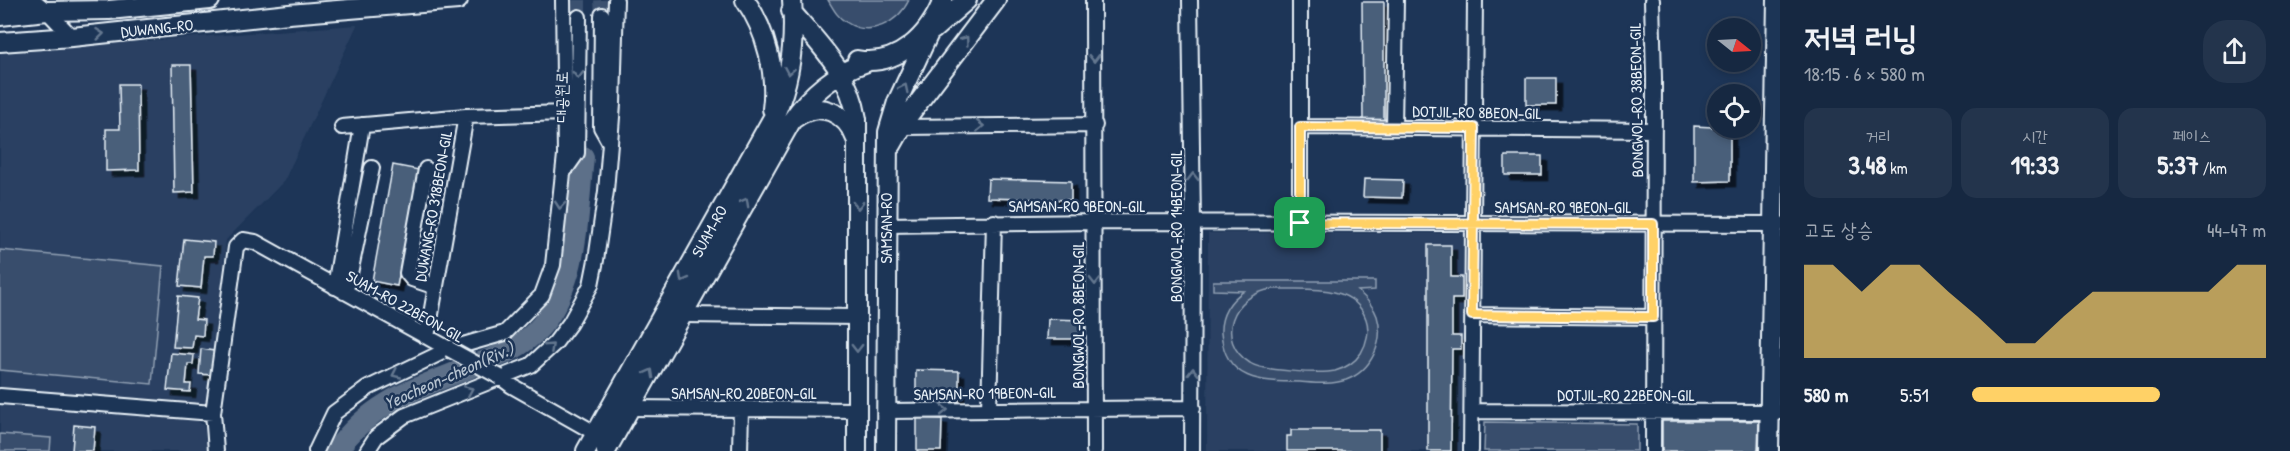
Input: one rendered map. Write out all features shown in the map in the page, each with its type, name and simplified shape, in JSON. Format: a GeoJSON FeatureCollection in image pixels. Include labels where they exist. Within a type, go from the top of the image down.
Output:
{"type":"FeatureCollection","features":[{"type":"Feature","properties":{"kind":"main road"},"geometry":{"type":"LineString","coordinates":[[0,16],[40,6],[109,10],[210,0]]}},
{"type":"Feature","properties":{"kind":"main road","name":"DUWANG-RO"},"geometry":{"type":"LineString","coordinates":[[0,42],[458,0]]}},
{"type":"Feature","properties":{"kind":"main road"},"geometry":{"type":"LineString","coordinates":[[745,0],[760,25],[769,58],[773,90],[769,124]]}},
{"type":"Feature","properties":{"kind":"main road"},"geometry":{"type":"LineString","coordinates":[[904,51],[929,34],[967,0]]}},
{"type":"Feature","properties":{"kind":"main road"},"geometry":{"type":"LineString","coordinates":[[886,158],[901,127],[996,0]]}},
{"type":"Feature","properties":{"kind":"main road"},"geometry":{"type":"LineString","coordinates":[[1769,451],[1775,412],[1777,0]]}},
{"type":"Feature","properties":{"kind":"main road"},"geometry":{"type":"LineString","coordinates":[[790,3],[815,38],[836,54],[867,62]]}},
{"type":"Feature","properties":{"kind":"main road","name":"SUAM-RO"},"geometry":{"type":"LineString","coordinates":[[604,442],[782,98],[789,71],[790,3]]}},
{"type":"Feature","properties":{"kind":"main road"},"geometry":{"type":"LineString","coordinates":[[904,51],[918,40],[940,8]]}},
{"type":"Feature","properties":{"kind":"main road","name":"SAMSAN-RO"},"geometry":{"type":"LineString","coordinates":[[885,451],[886,158],[890,119],[940,8]]}},
{"type":"Feature","properties":{"kind":"main road","name":"SAMSAN-RO"},"geometry":{"type":"LineString","coordinates":[[815,38],[842,73],[855,108],[858,146],[857,451]]}},
{"type":"Feature","properties":{"kind":"main road","name":"SUAM-RO"},"geometry":{"type":"LineString","coordinates":[[586,451],[604,442],[630,408],[792,120],[808,100],[842,73],[867,62],[890,58],[904,51]]}},
{"type":"Feature","properties":{"kind":"main road"},"geometry":{"type":"LineString","coordinates":[[792,120],[809,110],[833,111],[848,123],[858,146]]}},
{"type":"Feature","properties":{"kind":"street"},"geometry":{"type":"LineString","coordinates":[[0,2],[26,0]]}},
{"type":"Feature","properties":{"kind":"street"},"geometry":{"type":"LineString","coordinates":[[316,451],[334,413],[368,388],[449,349],[505,333],[542,295],[553,265],[571,111],[563,0]]}},
{"type":"Feature","properties":{"kind":"street"},"geometry":{"type":"LineString","coordinates":[[367,451],[376,437],[404,416],[531,365],[555,343],[582,305],[591,285],[606,191],[613,104],[616,0]]}},
{"type":"Feature","properties":{"kind":"street","name":"BONGWOL-RO 8BEON-GIL"},"geometry":{"type":"LineString","coordinates":[[1093,0],[1094,451]]}},
{"type":"Feature","properties":{"kind":"street","name":"BONGWOL-RO 14BEON-GIL"},"geometry":{"type":"LineString","coordinates":[[1190,0],[1193,222],[1192,451]]}},
{"type":"Feature","properties":{"kind":"street"},"geometry":{"type":"LineString","coordinates":[[1300,0],[1300,223]]}},
{"type":"Feature","properties":{"kind":"street"},"geometry":{"type":"LineString","coordinates":[[1394,128],[1396,0]]}},
{"type":"Feature","properties":{"kind":"street"},"geometry":{"type":"LineString","coordinates":[[1471,451],[1475,0]]}},
{"type":"Feature","properties":{"kind":"street","name":"BONGWOL-RO 38BEON-GIL"},"geometry":{"type":"LineString","coordinates":[[1652,0],[1653,451]]}},
{"type":"Feature","properties":{"kind":"street"},"geometry":{"type":"LineString","coordinates":[[40,6],[72,37]]}},
{"type":"Feature","properties":{"kind":"street"},"geometry":{"type":"LineString","coordinates":[[602,15],[601,127],[610,143]]}},
{"type":"Feature","properties":{"kind":"street","name":"대공원로"},"geometry":{"type":"LineString","coordinates":[[571,111],[579,17]]}},
{"type":"Feature","properties":{"kind":"street"},"geometry":{"type":"LineString","coordinates":[[342,127],[466,116],[571,111],[601,104]]}},
{"type":"Feature","properties":{"kind":"street","name":"DUWANG-RO 318BEON-GIL"},"geometry":{"type":"LineString","coordinates":[[427,337],[466,116]]}},
{"type":"Feature","properties":{"kind":"street"},"geometry":{"type":"LineString","coordinates":[[339,289],[362,125]]}},
{"type":"Feature","properties":{"kind":"street"},"geometry":{"type":"LineString","coordinates":[[901,127],[1095,125]]}},
{"type":"Feature","properties":{"kind":"street","name":"DOTJIL-RO 8BEON-GIL"},"geometry":{"type":"LineString","coordinates":[[1300,127],[1654,130]]}},
{"type":"Feature","properties":{"kind":"street"},"geometry":{"type":"LineString","coordinates":[[339,289],[348,283],[372,168]]}},
{"type":"Feature","properties":{"kind":"street"},"geometry":{"type":"LineString","coordinates":[[426,169],[407,273],[412,279],[436,287]]}},
{"type":"Feature","properties":{"kind":"street","name":"SAMSAN-RO 9BEON-GIL"},"geometry":{"type":"LineString","coordinates":[[886,225],[994,222],[1776,224]]}},
{"type":"Feature","properties":{"kind":"street","name":"SAMSAN-RO 9BEON-GIL"},"geometry":{"type":"LineString","coordinates":[[989,410],[994,222]]}},
{"type":"Feature","properties":{"kind":"street","name":"SUAM-RO 22BEON-GIL"},"geometry":{"type":"LineString","coordinates":[[213,413],[236,247],[243,240],[255,242],[500,376],[512,386],[604,442]]}},
{"type":"Feature","properties":{"kind":"street"},"geometry":{"type":"LineString","coordinates":[[682,315],[857,317]]}},
{"type":"Feature","properties":{"kind":"street"},"geometry":{"type":"LineString","coordinates":[[1472,315],[1653,317]]}},
{"type":"Feature","properties":{"kind":"street"},"geometry":{"type":"LineString","coordinates":[[0,396],[213,413],[216,451]]}},
{"type":"Feature","properties":{"kind":"street","name":"SAMSAN-RO 19BEON-GIL"},"geometry":{"type":"LineString","coordinates":[[886,411],[1094,407],[1192,408]]}},
{"type":"Feature","properties":{"kind":"street","name":"SAMSAN-RO 20BEON-GIL"},"geometry":{"type":"LineString","coordinates":[[630,408],[857,410]]}},
{"type":"Feature","properties":{"kind":"street"},"geometry":{"type":"LineString","coordinates":[[740,451],[741,410]]}},
{"type":"Feature","properties":{"kind":"street","name":"DOTJIL-RO 22BEON-GIL"},"geometry":{"type":"LineString","coordinates":[[1472,411],[1775,412]]}},
{"type":"Feature","properties":{"kind":"shaded area"},"geometry":{"type":"Polygon","coordinates":[[[828,0],[909,0],[898,15],[890,21],[882,26],[864,29],[843,20],[828,0]]]}},
{"type":"Feature","properties":{"kind":"shaded area"},"geometry":{"type":"Polygon","coordinates":[[[357,25],[284,181],[226,240],[212,399],[204,404],[0,388],[0,52],[357,25]]]}},
{"type":"Feature","properties":{"kind":"shaded area"},"geometry":{"type":"Polygon","coordinates":[[[1208,233],[1465,233],[1461,451],[1207,451],[1208,233]]]}},
{"type":"Feature","properties":{"kind":"shaded area"},"geometry":{"type":"Polygon","coordinates":[[[0,250],[163,266],[152,384],[0,370],[0,250]]]}},
{"type":"Feature","properties":{"kind":"shaded area"},"geometry":{"type":"Polygon","coordinates":[[[1213,281],[1375,281],[1375,290],[1358,291],[1369,302],[1377,316],[1379,336],[1374,354],[1363,370],[1340,382],[1272,381],[1247,376],[1237,370],[1230,361],[1224,349],[1221,333],[1222,320],[1227,309],[1244,291],[1213,290],[1213,281]],[[1273,289],[1247,299],[1233,319],[1231,331],[1233,342],[1239,353],[1250,363],[1278,370],[1328,372],[1346,366],[1361,353],[1368,332],[1367,323],[1360,307],[1350,299],[1327,290],[1273,289]]]}},
{"type":"Feature","properties":{"kind":"shaded area"},"geometry":{"type":"Polygon","coordinates":[[[0,405],[195,419],[204,426],[207,451],[0,451],[0,405]]]}},
{"type":"Feature","properties":{"kind":"shaded area"},"geometry":{"type":"Polygon","coordinates":[[[1485,422],[1637,424],[1637,451],[1484,451],[1485,422]]]}},
{"type":"Feature","properties":{"kind":"shaded area"},"geometry":{"type":"Polygon","coordinates":[[[0,434],[51,438],[50,451],[0,451],[0,434]]]}},
{"type":"Feature","properties":{"kind":"building"},"geometry":{"type":"Polygon","coordinates":[[[1362,2],[1384,2],[1384,120],[1363,121],[1362,2]]]}},
{"type":"Feature","properties":{"kind":"building"},"geometry":{"type":"Polygon","coordinates":[[[172,65],[191,65],[194,192],[174,193],[172,65]]]}},
{"type":"Feature","properties":{"kind":"building"},"geometry":{"type":"Polygon","coordinates":[[[1526,78],[1556,78],[1556,105],[1526,105],[1526,78]]]}},
{"type":"Feature","properties":{"kind":"building"},"geometry":{"type":"Polygon","coordinates":[[[119,84],[138,84],[139,170],[106,171],[106,129],[120,129],[119,84]]]}},
{"type":"Feature","properties":{"kind":"building"},"geometry":{"type":"Polygon","coordinates":[[[1694,126],[1707,127],[1707,138],[1730,138],[1730,181],[1694,182],[1694,126]]]}},
{"type":"Feature","properties":{"kind":"building"},"geometry":{"type":"Polygon","coordinates":[[[1505,156],[1542,156],[1542,175],[1505,175],[1505,156]]]}},
{"type":"Feature","properties":{"kind":"building"},"geometry":{"type":"Polygon","coordinates":[[[393,165],[419,170],[397,286],[372,281],[393,165]]]}},
{"type":"Feature","properties":{"kind":"building"},"geometry":{"type":"Polygon","coordinates":[[[988,179],[1071,181],[1071,200],[987,198],[988,179]]]}},
{"type":"Feature","properties":{"kind":"building"},"geometry":{"type":"Polygon","coordinates":[[[1364,179],[1403,180],[1402,198],[1363,197],[1364,179]]]}},
{"type":"Feature","properties":{"kind":"building"},"geometry":{"type":"Polygon","coordinates":[[[184,239],[214,242],[213,256],[204,256],[201,288],[179,286],[184,239]]]}},
{"type":"Feature","properties":{"kind":"building"},"geometry":{"type":"Polygon","coordinates":[[[1428,245],[1451,245],[1451,277],[1462,277],[1462,299],[1452,299],[1452,336],[1461,336],[1461,349],[1452,349],[1451,451],[1428,451],[1428,245]]]}},
{"type":"Feature","properties":{"kind":"building"},"geometry":{"type":"Polygon","coordinates":[[[178,296],[198,298],[195,319],[204,320],[203,336],[194,335],[192,348],[173,347],[178,296]]]}},
{"type":"Feature","properties":{"kind":"building"},"geometry":{"type":"Polygon","coordinates":[[[1048,319],[1084,320],[1084,339],[1047,339],[1048,319]]]}},
{"type":"Feature","properties":{"kind":"building"},"geometry":{"type":"Polygon","coordinates":[[[201,349],[214,351],[212,375],[199,374],[201,349]]]}},
{"type":"Feature","properties":{"kind":"building"},"geometry":{"type":"Polygon","coordinates":[[[171,353],[194,355],[193,364],[188,364],[186,384],[191,384],[190,392],[167,390],[171,353]]]}},
{"type":"Feature","properties":{"kind":"building"},"geometry":{"type":"Polygon","coordinates":[[[916,370],[959,371],[959,402],[916,401],[916,370]]]}},
{"type":"Feature","properties":{"kind":"building"},"geometry":{"type":"Polygon","coordinates":[[[917,418],[942,419],[941,451],[917,451],[917,418]]]}},
{"type":"Feature","properties":{"kind":"building"},"geometry":{"type":"Polygon","coordinates":[[[1662,421],[1759,421],[1758,451],[1662,451],[1662,421]]]}},
{"type":"Feature","properties":{"kind":"building"},"geometry":{"type":"Polygon","coordinates":[[[74,425],[95,427],[93,451],[72,451],[74,425]]]}},
{"type":"Feature","properties":{"kind":"building"},"geometry":{"type":"Polygon","coordinates":[[[1291,430],[1380,430],[1380,451],[1287,451],[1287,436],[1291,436],[1291,430]]]}},
{"type":"Feature","properties":{"kind":"waterway","name":"Yeocheon-cheon(Riv.)"},"geometry":{"type":"LineString","coordinates":[[336,451],[366,418],[382,407],[418,388],[512,349],[524,342],[542,325],[560,295],[570,265],[576,235],[583,157]]}},
{"type":"Feature","properties":{"kind":"tunnel"},"geometry":{"type":"LineString","coordinates":[[579,0],[579,17]]}},
{"type":"Feature","properties":{"kind":"tunnel"},"geometry":{"type":"LineString","coordinates":[[601,0],[602,15]]}},
{"type":"Feature","properties":{"kind":"route"},"geometry":{"type":"LineString","coordinates":[[1300,223],[1300,127],[1474,128],[1473,176],[1473,223],[1473,269],[1472,315],[1653,317],[1653,224],[1473,223],[1300,223]]}}]}
